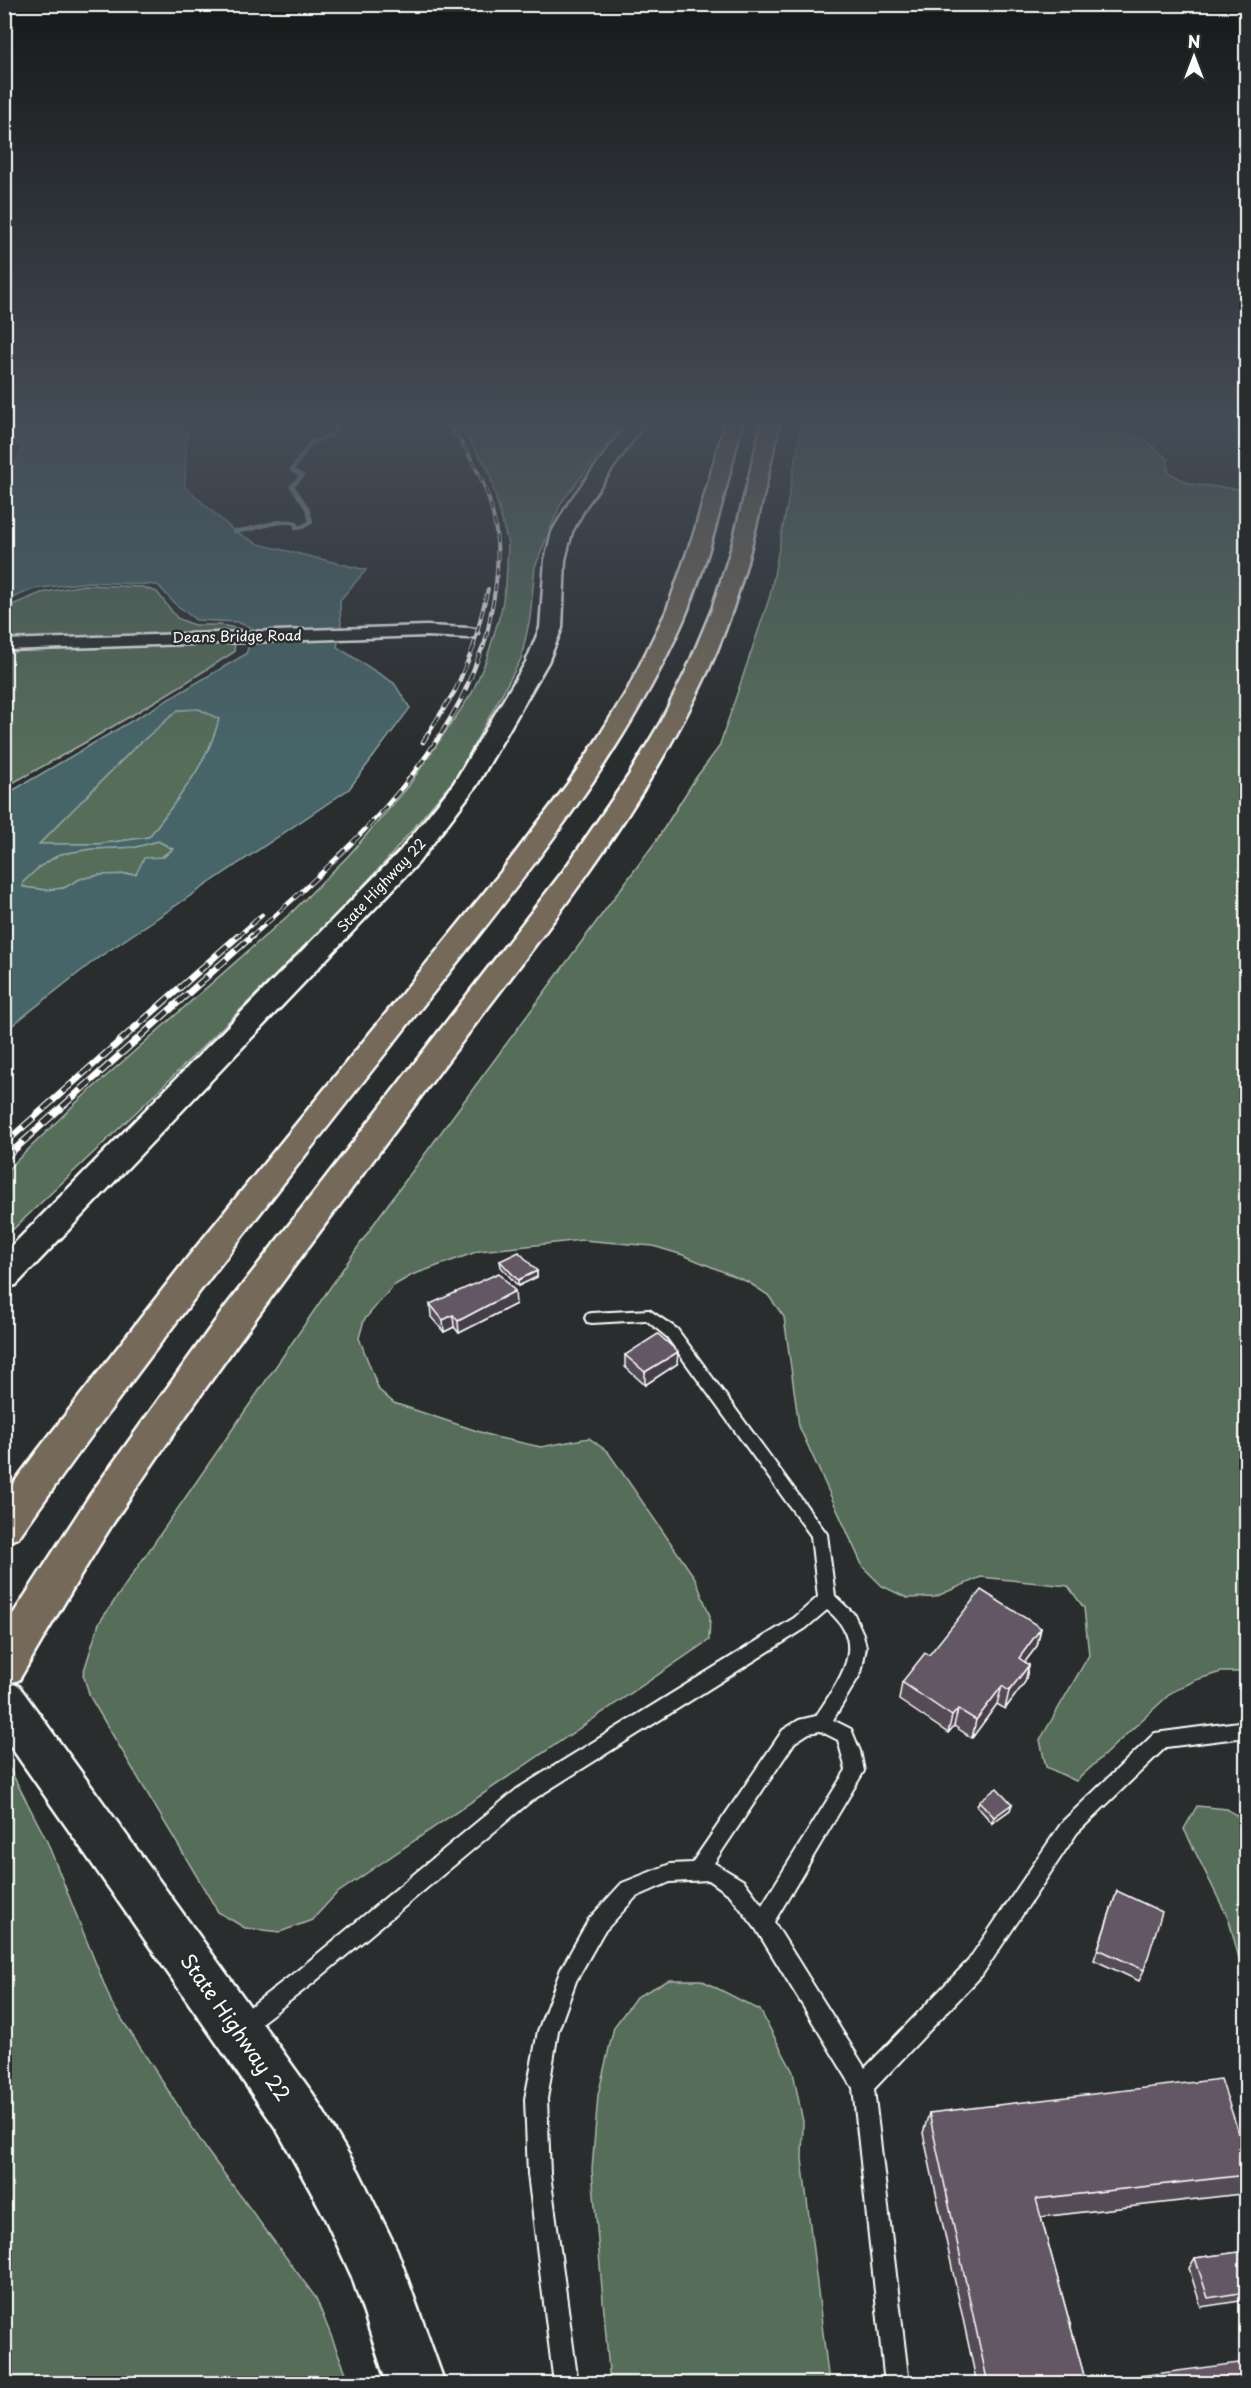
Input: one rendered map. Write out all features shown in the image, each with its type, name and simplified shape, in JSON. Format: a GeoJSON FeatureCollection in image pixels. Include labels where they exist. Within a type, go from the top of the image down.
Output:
{"type":"FeatureCollection","features":[{"type":"Feature","properties":{"kind":"highway"},"geometry":{"type":"LineString","coordinates":[[4,1527],[63,1443],[224,1235],[533,848],[607,743],[652,663],[686,588],[702,531]]}},
{"type":"Feature","properties":{"kind":"highway"},"geometry":{"type":"LineString","coordinates":[[4,1667],[62,1571],[133,1464],[286,1252],[591,850],[655,750],[699,668],[729,591],[744,531]]}},
{"type":"Feature","properties":{"kind":"main road","name":"State Highway 22"},"geometry":{"type":"LineString","coordinates":[[4,1276],[409,857],[451,807],[545,645],[553,612],[555,560],[564,531]]}},
{"type":"Feature","properties":{"kind":"main road","name":"State Highway 22"},"geometry":{"type":"LineString","coordinates":[[4,1700],[238,2028],[295,2112],[340,2191],[377,2270],[416,2384]]}},
{"type":"Feature","properties":{"kind":"street","name":"Deans Bridge Road"},"geometry":{"type":"LineString","coordinates":[[4,645],[252,635],[426,631],[469,633]]}},
{"type":"Feature","properties":{"kind":"lane"},"geometry":{"type":"LineString","coordinates":[[592,1318],[649,1315],[672,1334],[819,1534],[827,1600],[848,1618],[859,1652],[855,1669],[821,1723]]}},
{"type":"Feature","properties":{"kind":"lane"},"geometry":{"type":"LineString","coordinates":[[238,2028],[304,1977],[524,1795],[800,1623],[827,1600]]}},
{"type":"Feature","properties":{"kind":"lane"},"geometry":{"type":"LineString","coordinates":[[698,1872],[789,1736],[806,1726],[821,1723],[844,1735],[851,1751],[855,1771],[763,1922]]}},
{"type":"Feature","properties":{"kind":"lane"},"geometry":{"type":"LineString","coordinates":[[862,2085],[975,1968],[1070,1827],[1161,1738],[1246,1730]]}},
{"type":"Feature","properties":{"kind":"lane"},"geometry":{"type":"LineString","coordinates":[[566,2384],[539,2174],[536,2099],[548,2031],[568,1976],[596,1926],[629,1890],[670,1873],[712,1871],[737,1888],[763,1922],[862,2085],[897,2384]]}},
{"type":"Feature","properties":{"kind":"green space"},"geometry":{"type":"Polygon","coordinates":[[[505,531],[549,531],[535,567],[530,618],[521,659],[457,776],[386,861],[328,923],[152,1097],[5,1237],[5,1172],[78,1101],[291,913],[348,856],[407,788],[472,693],[487,658],[501,611],[506,584],[508,544],[505,531]]]}},
{"type":"Feature","properties":{"kind":"green space"},"geometry":{"type":"Polygon","coordinates":[[[782,531],[1246,531],[1246,1672],[1221,1672],[1196,1680],[1172,1692],[1076,1781],[1046,1767],[1040,1740],[1089,1655],[1084,1608],[1068,1586],[981,1577],[935,1597],[907,1598],[882,1586],[863,1567],[799,1426],[784,1317],[768,1295],[748,1282],[683,1255],[653,1246],[582,1240],[479,1251],[412,1275],[393,1286],[364,1320],[359,1338],[379,1390],[394,1403],[495,1437],[541,1447],[589,1438],[608,1452],[695,1578],[710,1616],[709,1640],[336,1894],[312,1920],[280,1932],[245,1928],[218,1912],[90,1697],[83,1674],[99,1623],[380,1215],[656,841],[695,779],[719,747],[770,596],[782,531]]]}},
{"type":"Feature","properties":{"kind":"green space"},"geometry":{"type":"Polygon","coordinates":[[[84,585],[142,587],[157,592],[177,618],[194,625],[221,625],[244,630],[5,640],[5,608],[41,593],[84,585]]]}},
{"type":"Feature","properties":{"kind":"green space"},"geometry":{"type":"Polygon","coordinates":[[[235,642],[234,652],[206,670],[121,722],[5,787],[5,652],[235,642]]]}},
{"type":"Feature","properties":{"kind":"green space"},"geometry":{"type":"Polygon","coordinates":[[[199,709],[219,719],[214,736],[199,767],[181,795],[149,837],[98,844],[39,844],[132,750],[178,710],[199,709]]]}},
{"type":"Feature","properties":{"kind":"green space"},"geometry":{"type":"Polygon","coordinates":[[[158,841],[173,849],[136,874],[100,875],[80,879],[64,888],[46,890],[23,887],[23,882],[39,867],[60,854],[91,849],[136,847],[158,841]]]}},
{"type":"Feature","properties":{"kind":"green space"},"geometry":{"type":"Polygon","coordinates":[[[4,1758],[46,1839],[112,2004],[208,2152],[316,2298],[350,2383],[5,2383],[4,1758]]]}},
{"type":"Feature","properties":{"kind":"green space"},"geometry":{"type":"Polygon","coordinates":[[[1197,1806],[1227,1809],[1246,1822],[1246,1985],[1229,1920],[1184,1829],[1197,1806]]]}},
{"type":"Feature","properties":{"kind":"green space"},"geometry":{"type":"Polygon","coordinates":[[[669,1980],[701,1980],[760,2010],[793,2072],[803,2122],[802,2159],[829,2383],[610,2383],[592,2170],[598,2095],[614,2027],[636,1997],[669,1980]]]}},
{"type":"Feature","properties":{"kind":"water"},"geometry":{"type":"Polygon","coordinates":[[[5,531],[235,531],[258,544],[366,570],[340,600],[341,629],[337,647],[394,683],[410,708],[349,789],[95,960],[5,1031],[5,795],[246,654],[254,629],[237,622],[196,620],[175,604],[158,585],[89,582],[33,589],[5,601],[5,531]],[[199,709],[178,710],[132,750],[39,844],[98,844],[149,837],[199,767],[214,736],[219,719],[199,709]],[[158,841],[136,847],[91,849],[60,854],[39,867],[23,882],[23,887],[46,890],[64,888],[80,879],[100,875],[136,874],[144,858],[164,857],[173,849],[158,841]]]}},
{"type":"Feature","properties":{"kind":"building"},"geometry":{"type":"Polygon","coordinates":[[[519,1252],[537,1271],[518,1280],[500,1261],[519,1252]]]}},
{"type":"Feature","properties":{"kind":"building"},"geometry":{"type":"Polygon","coordinates":[[[499,1273],[515,1291],[458,1321],[453,1315],[443,1320],[430,1304],[499,1273]]]}},
{"type":"Feature","properties":{"kind":"building"},"geometry":{"type":"Polygon","coordinates":[[[658,1334],[678,1352],[645,1372],[625,1355],[658,1334]]]}},
{"type":"Feature","properties":{"kind":"building"},"geometry":{"type":"Polygon","coordinates":[[[981,1590],[1041,1628],[1019,1658],[1029,1665],[1009,1691],[1002,1686],[976,1720],[958,1709],[952,1716],[902,1682],[925,1653],[929,1655],[981,1590]]]}},
{"type":"Feature","properties":{"kind":"building"},"geometry":{"type":"Polygon","coordinates":[[[997,1788],[1012,1804],[994,1817],[979,1801],[997,1788]]]}},
{"type":"Feature","properties":{"kind":"building"},"geometry":{"type":"Polygon","coordinates":[[[1117,1891],[1162,1912],[1144,1970],[1098,1949],[1117,1891]]]}},
{"type":"Feature","properties":{"kind":"building"},"geometry":{"type":"Polygon","coordinates":[[[1221,2079],[1246,2155],[1246,2175],[1036,2199],[1086,2383],[1246,2362],[1246,2384],[988,2384],[929,2113],[1221,2079]]]}},
{"type":"Feature","properties":{"kind":"building"},"geometry":{"type":"Polygon","coordinates":[[[1246,2251],[1246,2292],[1208,2298],[1195,2258],[1246,2251]]]}},
{"type":"Feature","properties":{"kind":"railway"},"geometry":{"type":"LineString","coordinates":[[483,648],[496,585],[498,559],[496,531]]}},
{"type":"Feature","properties":{"kind":"railway"},"geometry":{"type":"LineString","coordinates":[[473,648],[488,589]]}},
{"type":"Feature","properties":{"kind":"railway"},"geometry":{"type":"LineString","coordinates":[[423,742],[456,689],[474,646]]}},
{"type":"Feature","properties":{"kind":"railway"},"geometry":{"type":"LineString","coordinates":[[250,938],[338,857],[393,799],[440,735],[460,701],[483,646]]}},
{"type":"Feature","properties":{"kind":"railway"},"geometry":{"type":"LineString","coordinates":[[236,938],[262,915]]}},
{"type":"Feature","properties":{"kind":"railway"},"geometry":{"type":"LineString","coordinates":[[4,1144],[238,936]]}},
{"type":"Feature","properties":{"kind":"railway"},"geometry":{"type":"LineString","coordinates":[[4,1159],[252,936]]}}]}
